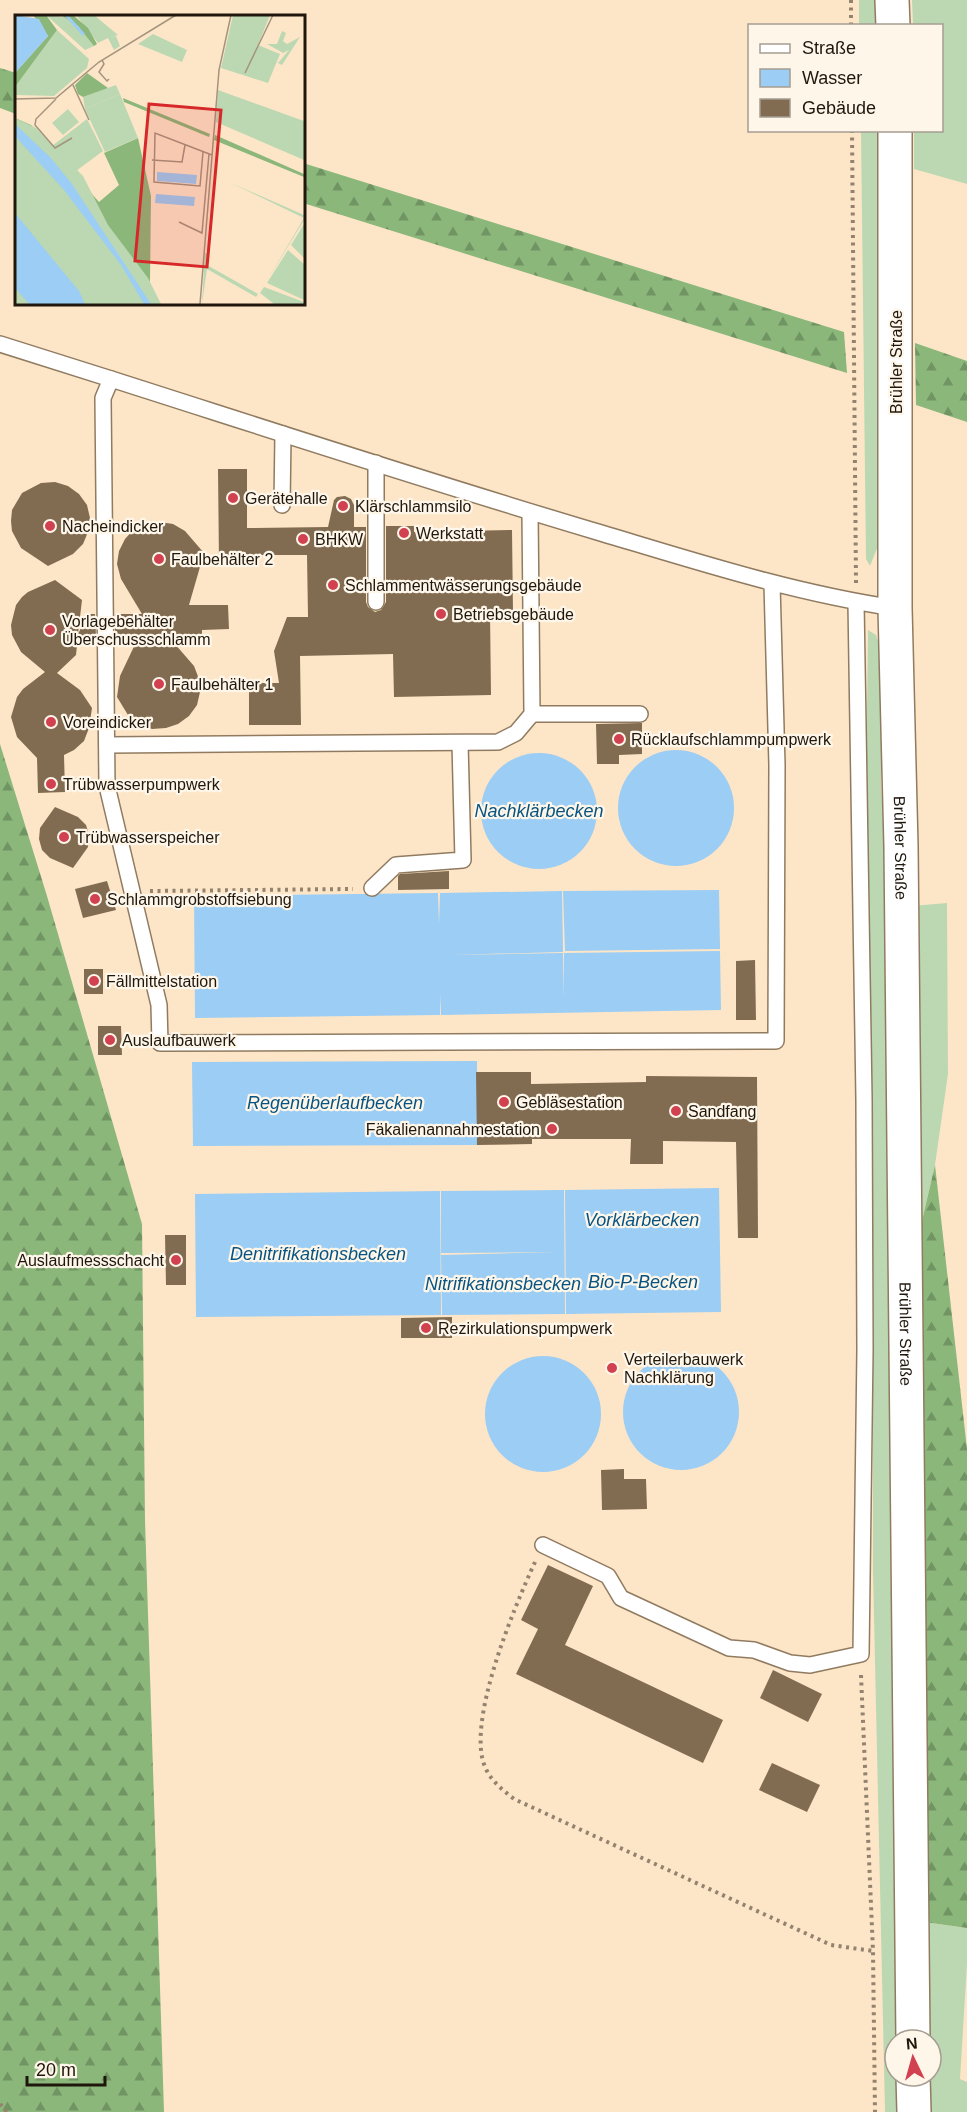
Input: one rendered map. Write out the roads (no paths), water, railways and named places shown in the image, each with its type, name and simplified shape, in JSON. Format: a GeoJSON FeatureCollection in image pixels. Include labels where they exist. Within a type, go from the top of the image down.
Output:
{"type":"FeatureCollection","features":[{"type":"Feature","properties":{"kind":"street"},"geometry":{"type":"LineString","coordinates":[[892,0],[893,24]]}},
{"type":"Feature","properties":{"kind":"street","name":"Brühler Straße"},"geometry":{"type":"LineString","coordinates":[[895,132],[896,608],[901,846],[913,2028]]}},
{"type":"Feature","properties":{"kind":"street"},"geometry":{"type":"LineString","coordinates":[[913,2088],[914,2112]]}},
{"type":"Feature","properties":{"kind":"lane"},"geometry":{"type":"LineString","coordinates":[[0,344],[530,512],[772,584],[896,608]]}},
{"type":"Feature","properties":{"kind":"lane"},"geometry":{"type":"LineString","coordinates":[[111,379],[103,398],[107,786],[159,1005],[160,1042],[776,1041],[777,765],[772,584]]}},
{"type":"Feature","properties":{"kind":"lane"},"geometry":{"type":"LineString","coordinates":[[282,505],[283,434]]}},
{"type":"Feature","properties":{"kind":"lane"},"geometry":{"type":"LineString","coordinates":[[376,463],[376,602]]}},
{"type":"Feature","properties":{"kind":"lane"},"geometry":{"type":"LineString","coordinates":[[107,746],[498,742],[516,732],[532,714],[530,512]]}},
{"type":"Feature","properties":{"kind":"lane"},"geometry":{"type":"LineString","coordinates":[[543,1545],[608,1576],[621,1598],[729,1648],[754,1650],[790,1663],[810,1665],[861,1654],[865,1350],[864,1099],[856,602]]}},
{"type":"Feature","properties":{"kind":"lane"},"geometry":{"type":"LineString","coordinates":[[532,714],[640,714]]}},
{"type":"Feature","properties":{"kind":"lane"},"geometry":{"type":"LineString","coordinates":[[372,888],[396,865],[463,860],[460,744]]}},
{"type":"Feature","properties":{"kind":"water","name":"Nachklärbecken"},"geometry":{"type":"Polygon","coordinates":[[[676,750],[698,754],[717,767],[730,786],[734,808],[730,830],[717,849],[698,862],[676,866],[654,862],[635,849],[622,830],[618,808],[622,786],[635,767],[654,754],[676,750]]]}},
{"type":"Feature","properties":{"kind":"water","name":"Nachklärbecken"},"geometry":{"type":"Polygon","coordinates":[[[539,753],[561,757],[580,770],[593,789],[597,811],[593,833],[580,852],[561,865],[539,869],[517,865],[498,852],[485,833],[481,811],[485,789],[498,770],[517,757],[539,753]]]}},
{"type":"Feature","properties":{"kind":"water"},"geometry":{"type":"Polygon","coordinates":[[[719,890],[720,949],[565,951],[563,891],[719,890]]]}},
{"type":"Feature","properties":{"kind":"water"},"geometry":{"type":"Polygon","coordinates":[[[562,891],[563,952],[447,955],[563,953],[564,1000],[564,953],[720,951],[721,1010],[441,1015],[440,994],[440,1015],[195,1018],[194,896],[438,893],[439,924],[440,893],[562,891]]]}},
{"type":"Feature","properties":{"kind":"water","name":"Regenüberlaufbecken"},"geometry":{"type":"Polygon","coordinates":[[[477,1061],[477,1145],[193,1146],[192,1062],[477,1061]]]}},
{"type":"Feature","properties":{"kind":"water"},"geometry":{"type":"Polygon","coordinates":[[[719,1188],[721,1312],[566,1314],[565,1190],[719,1188]]]}},
{"type":"Feature","properties":{"kind":"water","name":"Nitrifikationsbecken"},"geometry":{"type":"Polygon","coordinates":[[[564,1190],[565,1314],[442,1315],[441,1255],[559,1252],[441,1253],[441,1191],[564,1190]]]}},
{"type":"Feature","properties":{"kind":"water","name":"Denitrifikationsbecken"},"geometry":{"type":"Polygon","coordinates":[[[440,1191],[441,1315],[196,1317],[195,1194],[440,1191]]]}},
{"type":"Feature","properties":{"kind":"water"},"geometry":{"type":"Polygon","coordinates":[[[681,1354],[703,1358],[722,1371],[735,1390],[739,1412],[735,1434],[722,1453],[703,1466],[681,1470],[659,1466],[640,1453],[627,1434],[623,1412],[627,1390],[640,1371],[659,1358],[681,1354]]]}},
{"type":"Feature","properties":{"kind":"water"},"geometry":{"type":"Polygon","coordinates":[[[543,1356],[565,1360],[584,1373],[597,1392],[601,1414],[597,1436],[584,1455],[565,1468],[543,1472],[521,1468],[502,1455],[489,1436],[485,1414],[489,1392],[502,1373],[521,1360],[543,1356]]]}},
{"type":"Feature","properties":{"kind":"place","name":"Gerätehalle"},"geometry":{"type":"Point","coordinates":[233,498]}},
{"type":"Feature","properties":{"kind":"place","name":"Klärschlammsilo"},"geometry":{"type":"Point","coordinates":[343,506]}},
{"type":"Feature","properties":{"kind":"place","name":"Nacheindicker"},"geometry":{"type":"Point","coordinates":[50,526]}},
{"type":"Feature","properties":{"kind":"place","name":"Werkstatt"},"geometry":{"type":"Point","coordinates":[404,533]}},
{"type":"Feature","properties":{"kind":"place","name":"BHKW"},"geometry":{"type":"Point","coordinates":[303,539]}},
{"type":"Feature","properties":{"kind":"place","name":"Faulbehälter 2"},"geometry":{"type":"Point","coordinates":[159,559]}},
{"type":"Feature","properties":{"kind":"place","name":"Schlammentwässerungsgebäude"},"geometry":{"type":"Point","coordinates":[333,585]}},
{"type":"Feature","properties":{"kind":"place","name":"Betriebsgebäude"},"geometry":{"type":"Point","coordinates":[441,614]}},
{"type":"Feature","properties":{"kind":"place","name":"Vorlagebehälter Überschussschlamm"},"geometry":{"type":"Point","coordinates":[50,630]}},
{"type":"Feature","properties":{"kind":"place","name":"Faulbehälter 1"},"geometry":{"type":"Point","coordinates":[159,684]}},
{"type":"Feature","properties":{"kind":"place","name":"Voreindicker"},"geometry":{"type":"Point","coordinates":[51,722]}},
{"type":"Feature","properties":{"kind":"place","name":"Rücklaufschlammpumpwerk"},"geometry":{"type":"Point","coordinates":[619,739]}},
{"type":"Feature","properties":{"kind":"place","name":"Trübwasserpumpwerk"},"geometry":{"type":"Point","coordinates":[51,784]}},
{"type":"Feature","properties":{"kind":"place","name":"Trübwasserspeicher"},"geometry":{"type":"Point","coordinates":[64,837]}},
{"type":"Feature","properties":{"kind":"place","name":"Schlammgrobstoffsiebung"},"geometry":{"type":"Point","coordinates":[95,899]}},
{"type":"Feature","properties":{"kind":"place","name":"Fällmittelstation"},"geometry":{"type":"Point","coordinates":[94,981]}},
{"type":"Feature","properties":{"kind":"place","name":"Auslaufbauwerk"},"geometry":{"type":"Point","coordinates":[110,1040]}},
{"type":"Feature","properties":{"kind":"place","name":"Gebläsestation"},"geometry":{"type":"Point","coordinates":[504,1102]}},
{"type":"Feature","properties":{"kind":"place","name":"Sandfang"},"geometry":{"type":"Point","coordinates":[676,1111]}},
{"type":"Feature","properties":{"kind":"place","name":"Fäkalienannahmestation"},"geometry":{"type":"Point","coordinates":[552,1129]}},
{"type":"Feature","properties":{"kind":"place","name":"Auslaufmessschacht"},"geometry":{"type":"Point","coordinates":[176,1260]}},
{"type":"Feature","properties":{"kind":"place","name":"Rezirkulationspumpwerk"},"geometry":{"type":"Point","coordinates":[426,1328]}},
{"type":"Feature","properties":{"kind":"place","name":"Verteilerbauwerk Nachklärung"},"geometry":{"type":"Point","coordinates":[612,1368]}},
{"type":"Feature","properties":{"kind":"water label","name":"Vorklärbecken"},"geometry":{"type":"Point","coordinates":[642,1220]}},
{"type":"Feature","properties":{"kind":"water label","name":"Bio-P-Becken"},"geometry":{"type":"Point","coordinates":[643,1282]}}]}
